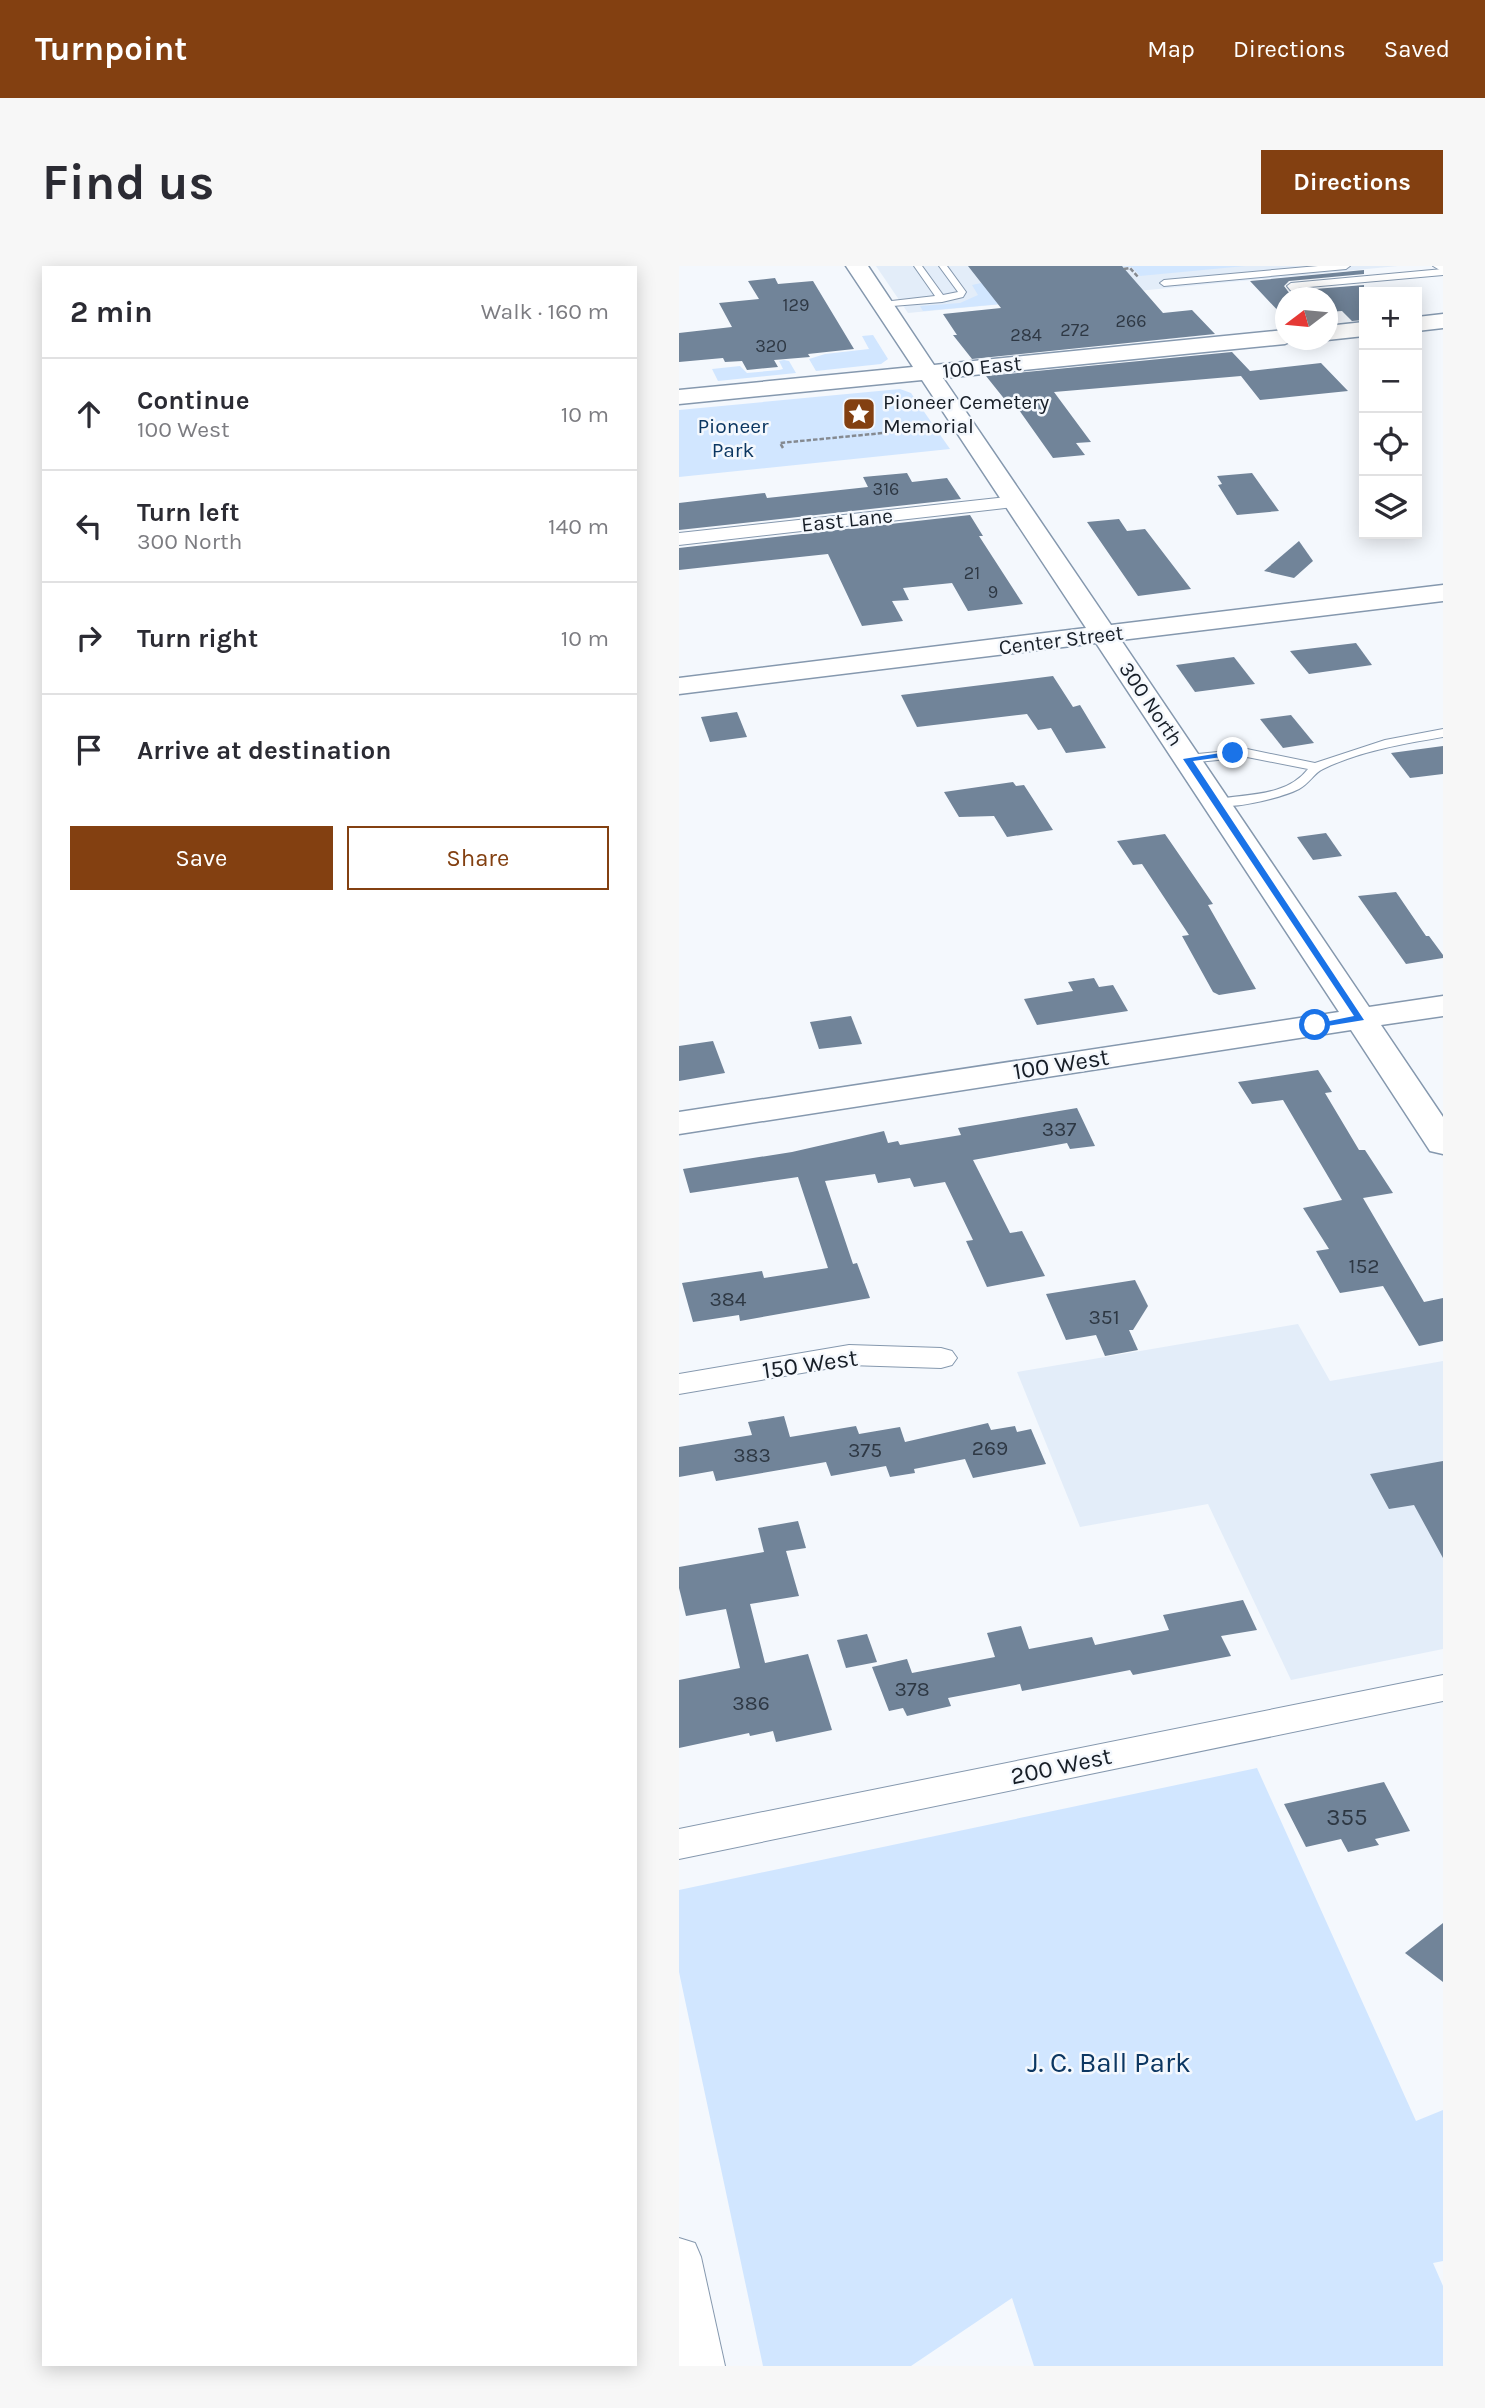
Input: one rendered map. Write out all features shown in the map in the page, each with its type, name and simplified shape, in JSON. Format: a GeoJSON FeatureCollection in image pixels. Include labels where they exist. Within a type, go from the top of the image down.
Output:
{"type":"FeatureCollection","features":[{"type":"Feature","properties":{"kind":"street","name":"300 North"},"geometry":{"type":"LineString","coordinates":[[857,266],[1443,1143]]}},
{"type":"Feature","properties":{"kind":"street"},"geometry":{"type":"LineString","coordinates":[[1422,323],[1443,321]]}},
{"type":"Feature","properties":{"kind":"street"},"geometry":{"type":"LineString","coordinates":[[1338,329],[1359,329]]}},
{"type":"Feature","properties":{"kind":"street","name":"100 East"},"geometry":{"type":"LineString","coordinates":[[679,397],[1275,338]]}},
{"type":"Feature","properties":{"kind":"street","name":"East Lane"},"geometry":{"type":"LineString","coordinates":[[679,539],[1016,502]]}},
{"type":"Feature","properties":{"kind":"street","name":"Center Street"},"geometry":{"type":"LineString","coordinates":[[679,686],[1443,593]]}},
{"type":"Feature","properties":{"kind":"street","name":"100 West"},"geometry":{"type":"LineString","coordinates":[[679,1124],[1443,1006]]}},
{"type":"Feature","properties":{"kind":"street","name":"150 West"},"geometry":{"type":"LineString","coordinates":[[679,1384],[849,1355],[941,1358]]}},
{"type":"Feature","properties":{"kind":"street","name":"200 West"},"geometry":{"type":"LineString","coordinates":[[679,1844],[1443,1688]]}},
{"type":"Feature","properties":{"kind":"street"},"geometry":{"type":"LineString","coordinates":[[679,2257],[702,2366]]}},
{"type":"Feature","properties":{"kind":"lane"},"geometry":{"type":"LineString","coordinates":[[918,266],[942,299]]}},
{"type":"Feature","properties":{"kind":"lane"},"geometry":{"type":"LineString","coordinates":[[883,305],[953,298],[962,292],[943,266]]}},
{"type":"Feature","properties":{"kind":"lane"},"geometry":{"type":"LineString","coordinates":[[1164,283],[1346,266]]}},
{"type":"Feature","properties":{"kind":"lane"},"geometry":{"type":"LineString","coordinates":[[1292,287],[1443,272]]}},
{"type":"Feature","properties":{"kind":"lane"},"geometry":{"type":"LineString","coordinates":[[1188,759],[1247,753],[1316,767],[1389,743],[1443,733]]}},
{"type":"Feature","properties":{"kind":"lane"},"geometry":{"type":"LineString","coordinates":[[1217,803],[1290,789],[1308,779],[1316,767]]}},
{"type":"Feature","properties":{"kind":"path"},"geometry":{"type":"LineString","coordinates":[[1124,269],[1130,268],[1138,277]]}},
{"type":"Feature","properties":{"kind":"path"},"geometry":{"type":"LineString","coordinates":[[783,448],[780,443],[939,427]]}},
{"type":"Feature","properties":{"kind":"shaded area"},"geometry":{"type":"Polygon","coordinates":[[[876,266],[1398,266],[908,313],[876,266]]]}},
{"type":"Feature","properties":{"kind":"shaded area"},"geometry":{"type":"Polygon","coordinates":[[[1298,1324],[1330,1381],[1443,1361],[1443,1649],[1291,1680],[1208,1504],[1080,1527],[1017,1372],[1298,1324]]]}},
{"type":"Feature","properties":{"kind":"green space"},"geometry":{"type":"Polygon","coordinates":[[[1114,266],[1245,266],[1140,276],[1132,267],[1114,266]]]}},
{"type":"Feature","properties":{"kind":"green space"},"geometry":{"type":"Polygon","coordinates":[[[989,284],[1013,303],[923,311],[920,306],[960,303],[978,295],[972,285],[989,284]]]}},
{"type":"Feature","properties":{"kind":"green space"},"geometry":{"type":"Polygon","coordinates":[[[873,335],[888,359],[881,364],[816,371],[809,359],[825,354],[869,349],[862,336],[873,335]]]}},
{"type":"Feature","properties":{"kind":"green space"},"geometry":{"type":"Polygon","coordinates":[[[779,361],[789,361],[796,373],[718,381],[712,369],[740,366],[747,373],[779,370],[783,369],[779,361]]]}},
{"type":"Feature","properties":{"kind":"green space","name":"Pioneer Park"},"geometry":{"type":"Polygon","coordinates":[[[900,389],[911,393],[950,449],[679,477],[679,410],[900,389]]]}},
{"type":"Feature","properties":{"kind":"green space","name":"J. C. Ball Park"},"geometry":{"type":"Polygon","coordinates":[[[1257,1768],[1416,2121],[1443,2110],[1443,2261],[1433,2263],[1443,2286],[1443,2366],[1034,2366],[1012,2298],[911,2366],[763,2366],[679,1972],[679,1890],[1257,1768]]]}},
{"type":"Feature","properties":{"kind":"building"},"geometry":{"type":"Polygon","coordinates":[[[968,266],[1122,266],[1163,313],[1192,310],[1215,334],[972,359],[953,335],[957,335],[943,314],[1001,308],[968,266]]]}},
{"type":"Feature","properties":{"kind":"building"},"geometry":{"type":"Polygon","coordinates":[[[1364,270],[1364,274],[1289,281],[1285,287],[1275,287],[1275,308],[1250,281],[1364,270]]]}},
{"type":"Feature","properties":{"kind":"building"},"geometry":{"type":"Polygon","coordinates":[[[775,278],[778,284],[813,281],[854,349],[774,360],[778,367],[747,370],[742,361],[725,362],[723,358],[679,362],[679,333],[732,327],[719,303],[759,299],[748,281],[775,278]]]}},
{"type":"Feature","properties":{"kind":"building"},"geometry":{"type":"Polygon","coordinates":[[[1364,285],[1359,287],[1359,320],[1352,321],[1342,311],[1338,311],[1338,287],[1364,285]]]}},
{"type":"Feature","properties":{"kind":"building"},"geometry":{"type":"Polygon","coordinates":[[[1232,352],[1250,371],[1321,363],[1348,391],[1260,400],[1241,376],[1054,392],[1091,442],[1076,443],[1085,455],[1053,458],[1012,400],[1006,401],[986,376],[1232,352]]]}},
{"type":"Feature","properties":{"kind":"building"},"geometry":{"type":"Polygon","coordinates":[[[907,473],[912,482],[947,478],[961,499],[679,530],[679,503],[765,493],[767,498],[868,487],[863,477],[907,473]]]}},
{"type":"Feature","properties":{"kind":"building"},"geometry":{"type":"Polygon","coordinates":[[[1252,473],[1279,511],[1237,515],[1218,485],[1222,484],[1217,476],[1252,473]]]}},
{"type":"Feature","properties":{"kind":"building"},"geometry":{"type":"Polygon","coordinates":[[[970,515],[983,536],[979,536],[1023,604],[968,611],[952,583],[903,588],[909,600],[892,601],[903,621],[862,626],[828,554],[679,570],[679,548],[970,515]]]}},
{"type":"Feature","properties":{"kind":"building"},"geometry":{"type":"Polygon","coordinates":[[[1119,519],[1127,531],[1145,529],[1191,589],[1138,596],[1087,522],[1119,519]]]}},
{"type":"Feature","properties":{"kind":"building"},"geometry":{"type":"Polygon","coordinates":[[[1299,541],[1313,561],[1294,578],[1264,571],[1299,541]]]}},
{"type":"Feature","properties":{"kind":"building"},"geometry":{"type":"Polygon","coordinates":[[[1356,643],[1372,665],[1309,674],[1290,651],[1356,643]]]}},
{"type":"Feature","properties":{"kind":"building"},"geometry":{"type":"Polygon","coordinates":[[[1234,657],[1255,684],[1195,692],[1176,665],[1234,657]]]}},
{"type":"Feature","properties":{"kind":"building"},"geometry":{"type":"Polygon","coordinates":[[[1053,676],[1073,707],[1080,705],[1106,748],[1066,753],[1051,728],[1038,730],[1027,714],[917,727],[901,695],[1053,676]]]}},
{"type":"Feature","properties":{"kind":"building"},"geometry":{"type":"Polygon","coordinates":[[[737,712],[747,737],[710,742],[701,717],[737,712]]]}},
{"type":"Feature","properties":{"kind":"building"},"geometry":{"type":"Polygon","coordinates":[[[1291,715],[1314,743],[1283,748],[1260,719],[1291,715]]]}},
{"type":"Feature","properties":{"kind":"building"},"geometry":{"type":"Polygon","coordinates":[[[1443,746],[1443,774],[1410,778],[1391,753],[1443,746]]]}},
{"type":"Feature","properties":{"kind":"building"},"geometry":{"type":"Polygon","coordinates":[[[1013,782],[1016,786],[1024,785],[1053,830],[1007,837],[994,816],[959,817],[944,792],[1013,782]]]}},
{"type":"Feature","properties":{"kind":"building"},"geometry":{"type":"Polygon","coordinates":[[[1326,833],[1342,856],[1313,860],[1297,837],[1326,833]]]}},
{"type":"Feature","properties":{"kind":"building"},"geometry":{"type":"Polygon","coordinates":[[[1165,834],[1213,904],[1208,905],[1256,989],[1219,995],[1213,992],[1182,936],[1189,935],[1142,864],[1133,865],[1117,841],[1165,834]]]}},
{"type":"Feature","properties":{"kind":"building"},"geometry":{"type":"Polygon","coordinates":[[[1396,892],[1443,958],[1406,964],[1358,896],[1396,892]]]}},
{"type":"Feature","properties":{"kind":"building"},"geometry":{"type":"Polygon","coordinates":[[[1094,978],[1099,987],[1113,985],[1128,1011],[1037,1025],[1024,999],[1073,991],[1068,982],[1094,978]]]}},
{"type":"Feature","properties":{"kind":"building"},"geometry":{"type":"Polygon","coordinates":[[[851,1016],[862,1044],[819,1049],[810,1022],[851,1016]]]}},
{"type":"Feature","properties":{"kind":"building"},"geometry":{"type":"Polygon","coordinates":[[[713,1041],[725,1073],[679,1081],[679,1046],[713,1041]]]}},
{"type":"Feature","properties":{"kind":"building"},"geometry":{"type":"Polygon","coordinates":[[[1318,1070],[1332,1092],[1325,1093],[1359,1150],[1365,1150],[1393,1193],[1363,1198],[1424,1302],[1443,1298],[1443,1341],[1419,1346],[1383,1286],[1340,1293],[1316,1251],[1329,1249],[1303,1208],[1342,1200],[1283,1100],[1252,1104],[1238,1082],[1318,1070]]]}},
{"type":"Feature","properties":{"kind":"building"},"geometry":{"type":"Polygon","coordinates":[[[1077,1108],[1095,1146],[1070,1149],[1067,1143],[973,1160],[1010,1233],[1022,1231],[1045,1276],[987,1287],[966,1241],[973,1240],[945,1182],[914,1187],[910,1178],[878,1183],[875,1174],[825,1181],[853,1264],[857,1263],[870,1298],[740,1321],[739,1315],[693,1322],[682,1283],[762,1271],[764,1278],[828,1268],[798,1177],[690,1193],[683,1169],[792,1152],[884,1131],[888,1143],[898,1141],[900,1145],[961,1135],[958,1128],[1077,1108]]]}},
{"type":"Feature","properties":{"kind":"building"},"geometry":{"type":"Polygon","coordinates":[[[1135,1280],[1148,1306],[1133,1330],[1129,1330],[1138,1350],[1105,1356],[1096,1335],[1066,1340],[1046,1294],[1135,1280]]]}},
{"type":"Feature","properties":{"kind":"building"},"geometry":{"type":"Polygon","coordinates":[[[784,1416],[790,1437],[856,1426],[859,1434],[900,1427],[905,1442],[988,1423],[991,1430],[1015,1426],[1017,1432],[1031,1429],[1046,1464],[973,1478],[965,1459],[914,1469],[915,1473],[890,1477],[886,1466],[831,1476],[826,1462],[716,1481],[713,1471],[679,1477],[679,1447],[752,1435],[748,1422],[784,1416]]]}},
{"type":"Feature","properties":{"kind":"building"},"geometry":{"type":"Polygon","coordinates":[[[1443,1461],[1443,1558],[1414,1505],[1389,1509],[1370,1474],[1443,1461]]]}},
{"type":"Feature","properties":{"kind":"building"},"geometry":{"type":"Polygon","coordinates":[[[798,1521],[806,1548],[786,1551],[799,1596],[750,1604],[765,1663],[808,1654],[832,1730],[776,1742],[773,1731],[750,1736],[749,1733],[679,1748],[679,1680],[740,1668],[726,1609],[686,1616],[679,1588],[679,1567],[764,1552],[758,1528],[798,1521]]]}},
{"type":"Feature","properties":{"kind":"building"},"geometry":{"type":"Polygon","coordinates":[[[1243,1600],[1257,1630],[1221,1636],[1231,1656],[1133,1675],[1130,1670],[1022,1691],[1020,1684],[948,1698],[951,1706],[907,1716],[903,1708],[889,1711],[872,1667],[907,1659],[912,1673],[995,1657],[987,1633],[1021,1626],[1029,1649],[1092,1637],[1095,1645],[1169,1630],[1163,1615],[1243,1600]]]}},
{"type":"Feature","properties":{"kind":"building"},"geometry":{"type":"Polygon","coordinates":[[[867,1634],[877,1662],[846,1668],[837,1640],[867,1634]]]}},
{"type":"Feature","properties":{"kind":"building"},"geometry":{"type":"Polygon","coordinates":[[[1384,1782],[1410,1831],[1375,1839],[1379,1845],[1348,1852],[1341,1839],[1306,1847],[1284,1804],[1384,1782]]]}},
{"type":"Feature","properties":{"kind":"building"},"geometry":{"type":"Polygon","coordinates":[[[1443,1923],[1443,1982],[1405,1953],[1443,1923]]]}},
{"type":"Feature","properties":{"kind":"place","name":"Pioneer Cemetery Memorial"},"geometry":{"type":"Point","coordinates":[859,414]}},
{"type":"Feature","properties":{"kind":"route"},"geometry":{"type":"LineString","coordinates":[[1233,753],[1188,759],[1360,1018],[1315,1025]]}}]}
